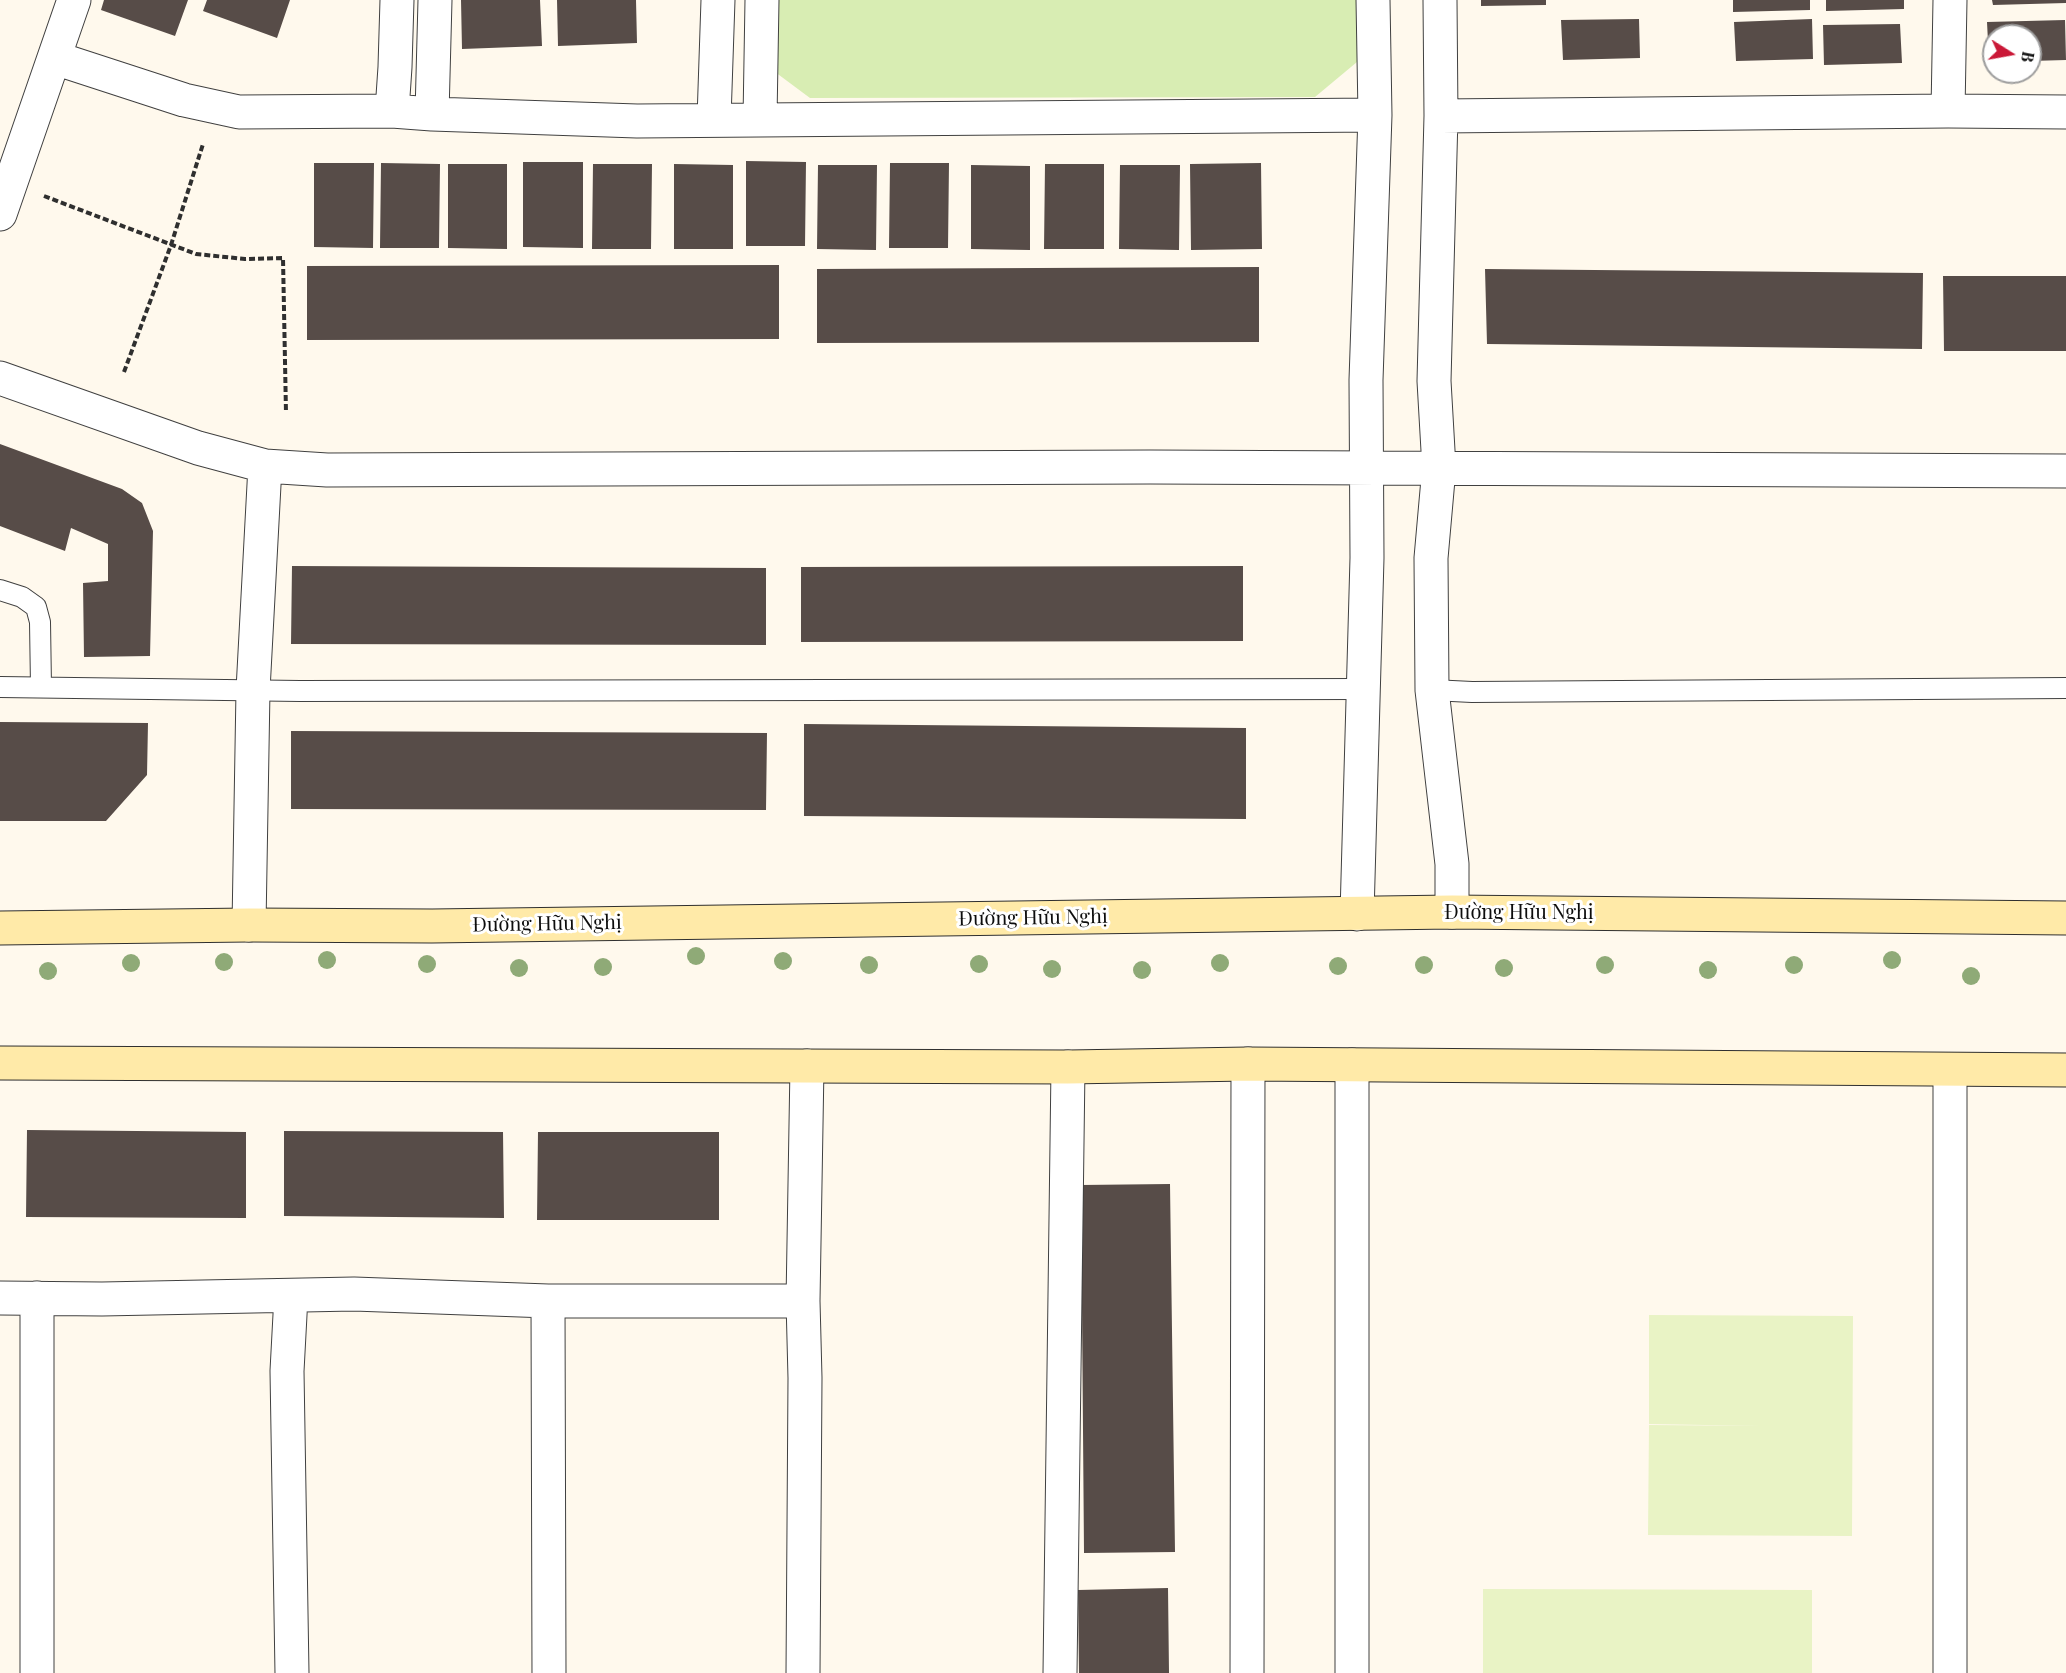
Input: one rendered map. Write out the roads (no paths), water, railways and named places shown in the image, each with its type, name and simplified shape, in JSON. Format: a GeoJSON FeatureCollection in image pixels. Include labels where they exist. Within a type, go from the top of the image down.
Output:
{"type":"FeatureCollection","features":[{"type":"Feature","properties":{"kind":"main road","name":"Đường Hữu Nghị"},"geometry":{"type":"LineString","coordinates":[[0,928],[249,925],[432,926],[1452,912],[2066,918]]}},
{"type":"Feature","properties":{"kind":"main road"},"geometry":{"type":"LineString","coordinates":[[0,1063],[1068,1067],[1248,1064],[2066,1070]]}},
{"type":"Feature","properties":{"kind":"street"},"geometry":{"type":"LineString","coordinates":[[12,193],[74,0]]}},
{"type":"Feature","properties":{"kind":"street"},"geometry":{"type":"LineString","coordinates":[[392,111],[397,0]]}},
{"type":"Feature","properties":{"kind":"street"},"geometry":{"type":"LineString","coordinates":[[432,114],[435,0]]}},
{"type":"Feature","properties":{"kind":"street"},"geometry":{"type":"LineString","coordinates":[[714,119],[718,0]]}},
{"type":"Feature","properties":{"kind":"street"},"geometry":{"type":"LineString","coordinates":[[760,119],[762,0]]}},
{"type":"Feature","properties":{"kind":"street"},"geometry":{"type":"LineString","coordinates":[[1357,914],[1368,468],[1366,380],[1375,115],[1373,0]]}},
{"type":"Feature","properties":{"kind":"street"},"geometry":{"type":"LineString","coordinates":[[1440,0],[1441,116],[1434,381],[1439,468],[1431,558],[1432,690],[1452,864],[1452,912]]}},
{"type":"Feature","properties":{"kind":"street"},"geometry":{"type":"LineString","coordinates":[[1948,111],[1950,0]]}},
{"type":"Feature","properties":{"kind":"street"},"geometry":{"type":"LineString","coordinates":[[55,58],[184,100],[239,112],[392,111],[637,121],[1375,115]]}},
{"type":"Feature","properties":{"kind":"street"},"geometry":{"type":"LineString","coordinates":[[1441,116],[2066,112]]}},
{"type":"Feature","properties":{"kind":"street"},"geometry":{"type":"LineString","coordinates":[[0,378],[198,448],[265,466],[327,470],[1138,467],[2066,471]]}},
{"type":"Feature","properties":{"kind":"street"},"geometry":{"type":"LineString","coordinates":[[249,925],[253,690],[265,466]]}},
{"type":"Feature","properties":{"kind":"street"},"geometry":{"type":"LineString","coordinates":[[1246,1673],[1248,1064]]}},
{"type":"Feature","properties":{"kind":"street"},"geometry":{"type":"LineString","coordinates":[[1352,1065],[1352,1673]]}},
{"type":"Feature","properties":{"kind":"street"},"geometry":{"type":"LineString","coordinates":[[802,1673],[805,1390],[803,1301],[807,1066]]}},
{"type":"Feature","properties":{"kind":"street"},"geometry":{"type":"LineString","coordinates":[[1060,1673],[1068,1067]]}},
{"type":"Feature","properties":{"kind":"street"},"geometry":{"type":"LineString","coordinates":[[1950,1070],[1950,1673]]}},
{"type":"Feature","properties":{"kind":"street"},"geometry":{"type":"LineString","coordinates":[[0,1298],[354,1294],[548,1301],[803,1301]]}},
{"type":"Feature","properties":{"kind":"street"},"geometry":{"type":"LineString","coordinates":[[291,1296],[287,1371],[292,1673]]}},
{"type":"Feature","properties":{"kind":"street"},"geometry":{"type":"LineString","coordinates":[[37,1298],[37,1673]]}},
{"type":"Feature","properties":{"kind":"street"},"geometry":{"type":"LineString","coordinates":[[548,1301],[549,1673]]}},
{"type":"Feature","properties":{"kind":"lane"},"geometry":{"type":"LineString","coordinates":[[0,590],[22,597],[36,607],[40,622],[40,687]]}},
{"type":"Feature","properties":{"kind":"lane"},"geometry":{"type":"LineString","coordinates":[[0,687],[253,690],[1364,689]]}},
{"type":"Feature","properties":{"kind":"lane"},"geometry":{"type":"LineString","coordinates":[[1432,690],[1496,692],[2066,688]]}}]}
